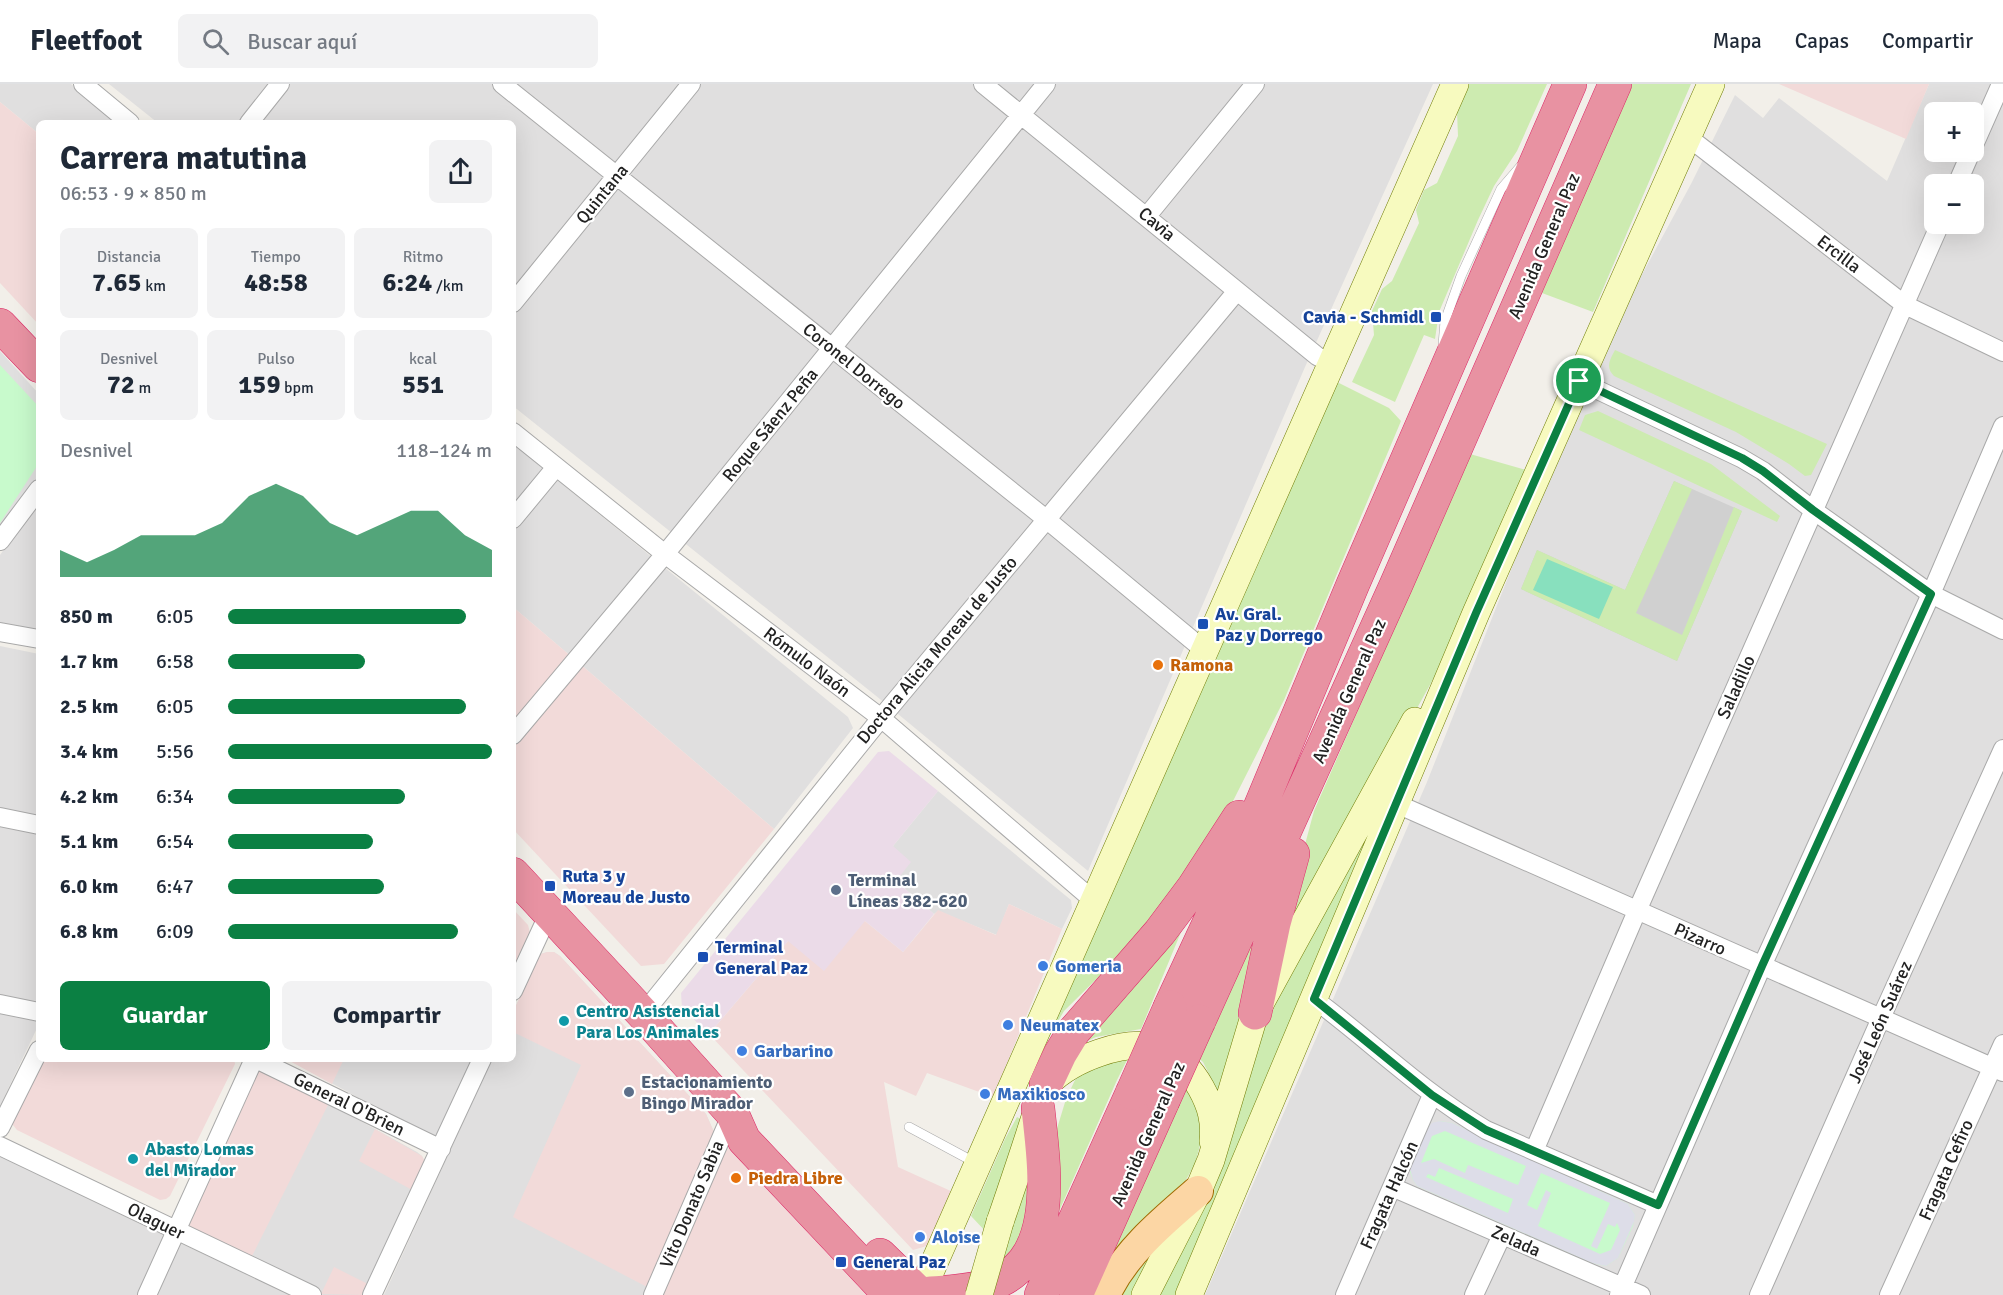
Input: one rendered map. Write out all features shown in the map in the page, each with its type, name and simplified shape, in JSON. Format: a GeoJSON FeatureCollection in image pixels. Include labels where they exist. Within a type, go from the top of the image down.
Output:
{"type":"FeatureCollection","features":[{"type":"Feature","properties":{"kind":"highway","name":"Avenida General Paz"},"geometry":{"type":"LineString","coordinates":[[1041,1295],[1235,867],[1353,584],[1570,84]]}},
{"type":"Feature","properties":{"kind":"highway","name":"Avenida General Paz"},"geometry":{"type":"LineString","coordinates":[[1076,1295],[1313,771],[1615,84]]}},
{"type":"Feature","properties":{"kind":"highway"},"geometry":{"type":"LineString","coordinates":[[0,326],[36,363]]}},
{"type":"Feature","properties":{"kind":"highway"},"geometry":{"type":"LineString","coordinates":[[516,877],[732,1113],[751,1122],[891,1267],[913,1295],[955,1292],[986,1286],[1011,1274],[1028,1255],[1042,1216],[1045,1188],[1042,1096],[1060,1054],[1074,1031],[1160,932],[1193,888],[1287,746]]}},
{"type":"Feature","properties":{"kind":"highway"},"geometry":{"type":"LineString","coordinates":[[1255,1013],[1274,923],[1313,771]]}},
{"type":"Feature","properties":{"kind":"main road"},"geometry":{"type":"LineString","coordinates":[[1105,1295],[1110,1283],[1125,1263],[1159,1224],[1198,1191]]}},
{"type":"Feature","properties":{"kind":"street"},"geometry":{"type":"LineString","coordinates":[[83,84],[126,120]]}},
{"type":"Feature","properties":{"kind":"street"},"geometry":{"type":"LineString","coordinates":[[251,120],[280,84]]}},
{"type":"Feature","properties":{"kind":"street","name":"Coronel Dorrego"},"geometry":{"type":"LineString","coordinates":[[502,84],[1046,519],[1204,650]]}},
{"type":"Feature","properties":{"kind":"street","name":"Quintana"},"geometry":{"type":"LineString","coordinates":[[516,299],[691,84]]}},
{"type":"Feature","properties":{"kind":"street","name":"Cavia"},"geometry":{"type":"LineString","coordinates":[[983,84],[1317,356],[1331,364]]}},
{"type":"Feature","properties":{"kind":"street","name":"Roque Sáenz Peña"},"geometry":{"type":"LineString","coordinates":[[516,731],[665,554],[1046,84]]}},
{"type":"Feature","properties":{"kind":"street"},"geometry":{"type":"LineString","coordinates":[[1146,216],[1254,84]]}},
{"type":"Feature","properties":{"kind":"street"},"geometry":{"type":"LineString","coordinates":[[913,1295],[978,1164],[1455,84]]}},
{"type":"Feature","properties":{"kind":"street"},"geometry":{"type":"LineString","coordinates":[[1189,1295],[1476,613],[1711,84]]}},
{"type":"Feature","properties":{"kind":"street"},"geometry":{"type":"LineString","coordinates":[[1984,122],[2001,84]]}},
{"type":"Feature","properties":{"kind":"street","name":"Ercilla"},"geometry":{"type":"LineString","coordinates":[[1688,137],[1905,305],[2003,352]]}},
{"type":"Feature","properties":{"kind":"street","name":"Saladillo"},"geometry":{"type":"LineString","coordinates":[[1534,1151],[1637,911],[1936,234]]}},
{"type":"Feature","properties":{"kind":"street","name":"Doctora Alicia Moreau de Justo"},"geometry":{"type":"LineString","coordinates":[[643,1014],[881,718],[1237,291]]}},
{"type":"Feature","properties":{"kind":"street"},"geometry":{"type":"LineString","coordinates":[[1579,381],[1742,458],[1931,594],[2003,630]]}},
{"type":"Feature","properties":{"kind":"street"},"geometry":{"type":"LineString","coordinates":[[1621,1291],[1762,966],[1931,594],[2003,426]]}},
{"type":"Feature","properties":{"kind":"street","name":"Rómulo Naón"},"geometry":{"type":"LineString","coordinates":[[516,434],[665,554],[881,718],[1094,901]]}},
{"type":"Feature","properties":{"kind":"street"},"geometry":{"type":"LineString","coordinates":[[516,515],[556,467]]}},
{"type":"Feature","properties":{"kind":"street"},"geometry":{"type":"LineString","coordinates":[[0,541],[36,493]]}},
{"type":"Feature","properties":{"kind":"street"},"geometry":{"type":"LineString","coordinates":[[1145,1295],[1198,1191],[1211,1160],[1255,1013],[1476,613]]}},
{"type":"Feature","properties":{"kind":"street"},"geometry":{"type":"LineString","coordinates":[[0,632],[36,638]]}},
{"type":"Feature","properties":{"kind":"street","name":"José León Suárez"},"geometry":{"type":"LineString","coordinates":[[1759,1295],[1881,1018],[2003,750]]}},
{"type":"Feature","properties":{"kind":"street","name":"Pizarro"},"geometry":{"type":"LineString","coordinates":[[1397,804],[1998,1070]]}},
{"type":"Feature","properties":{"kind":"street"},"geometry":{"type":"LineString","coordinates":[[0,817],[36,824]]}},
{"type":"Feature","properties":{"kind":"street"},"geometry":{"type":"LineString","coordinates":[[516,984],[543,926],[550,916]]}},
{"type":"Feature","properties":{"kind":"street"},"geometry":{"type":"LineString","coordinates":[[1314,999],[1432,1095],[1486,1130],[1658,1205]]}},
{"type":"Feature","properties":{"kind":"street"},"geometry":{"type":"LineString","coordinates":[[0,1004],[36,1011]]}},
{"type":"Feature","properties":{"kind":"street","name":"Fragata Cefiro"},"geometry":{"type":"LineString","coordinates":[[1889,1295],[1998,1070],[2003,1044]]}},
{"type":"Feature","properties":{"kind":"street"},"geometry":{"type":"LineString","coordinates":[[979,1295],[1000,1222],[1042,1096],[1073,1065],[1094,1054],[1116,1048],[1157,1048],[1170,1054],[1190,1070],[1212,1112],[1215,1126],[1211,1160]]}},
{"type":"Feature","properties":{"kind":"street"},"geometry":{"type":"LineString","coordinates":[[0,1128],[36,1056]]}},
{"type":"Feature","properties":{"kind":"street"},"geometry":{"type":"LineString","coordinates":[[147,1295],[254,1062]]}},
{"type":"Feature","properties":{"kind":"street","name":"General O'Brien"},"geometry":{"type":"LineString","coordinates":[[261,1062],[441,1149]]}},
{"type":"Feature","properties":{"kind":"street"},"geometry":{"type":"LineString","coordinates":[[372,1295],[481,1062]]}},
{"type":"Feature","properties":{"kind":"street","name":"Fragata Halcón"},"geometry":{"type":"LineString","coordinates":[[1345,1295],[1432,1095]]}},
{"type":"Feature","properties":{"kind":"street","name":"Vito Donato Sabia"},"geometry":{"type":"LineString","coordinates":[[653,1295],[732,1113]]}},
{"type":"Feature","properties":{"kind":"street","name":"Olaguer"},"geometry":{"type":"LineString","coordinates":[[0,1146],[312,1295]]}},
{"type":"Feature","properties":{"kind":"street","name":"Zelada"},"geometry":{"type":"LineString","coordinates":[[1392,1187],[1621,1291],[1641,1295]]}},
{"type":"Feature","properties":{"kind":"street"},"geometry":{"type":"LineString","coordinates":[[1474,1295],[1502,1235]]}},
{"type":"Feature","properties":{"kind":"lane"},"geometry":{"type":"LineString","coordinates":[[909,1127],[978,1164]]}},
{"type":"Feature","properties":{"kind":"shaded area"},"geometry":{"type":"Polygon","coordinates":[[[0,84],[71,84],[115,120],[36,120],[36,132],[0,102],[0,84]]]}},
{"type":"Feature","properties":{"kind":"shaded area"},"geometry":{"type":"Polygon","coordinates":[[[109,84],[1433,84],[1305,367],[1088,871],[875,695],[516,408],[516,120],[154,120],[109,84]]]}},
{"type":"Feature","properties":{"kind":"shaded area"},"geometry":{"type":"Polygon","coordinates":[[[1779,84],[1929,84],[1906,139],[1779,84]]]}},
{"type":"Feature","properties":{"kind":"shaded area"},"geometry":{"type":"Polygon","coordinates":[[[1929,84],[2003,84],[2003,1295],[1205,1295],[1427,782],[1565,434],[1605,343],[1691,184],[1735,95],[1763,118],[1779,98],[1887,181],[1929,84]]]}},
{"type":"Feature","properties":{"kind":"shaded area"},"geometry":{"type":"Polygon","coordinates":[[[0,102],[36,132],[36,322],[0,283],[0,102]]]}},
{"type":"Feature","properties":{"kind":"shaded area"},"geometry":{"type":"Polygon","coordinates":[[[0,351],[36,391],[36,483],[0,536],[0,351]]]}},
{"type":"Feature","properties":{"kind":"shaded area"},"geometry":{"type":"Polygon","coordinates":[[[516,446],[848,717],[853,728],[774,829],[516,610],[516,446]]]}},
{"type":"Feature","properties":{"kind":"shaded area"},"geometry":{"type":"Polygon","coordinates":[[[1674,481],[1742,511],[1677,661],[1521,589],[1537,550],[1625,590],[1674,481]]]}},
{"type":"Feature","properties":{"kind":"shaded area"},"geometry":{"type":"Polygon","coordinates":[[[36,504],[36,631],[0,625],[0,555],[36,504]]]}},
{"type":"Feature","properties":{"kind":"shaded area"},"geometry":{"type":"Polygon","coordinates":[[[516,610],[774,829],[664,964],[641,966],[516,832],[516,610]]]}},
{"type":"Feature","properties":{"kind":"shaded area"},"geometry":{"type":"Polygon","coordinates":[[[0,646],[36,653],[36,1030],[0,1106],[0,646]]]}},
{"type":"Feature","properties":{"kind":"shaded area","name":"Terminal Líneas 382-620"},"geometry":{"type":"Polygon","coordinates":[[[889,751],[938,791],[893,846],[911,862],[896,881],[934,914],[903,952],[865,921],[824,971],[788,941],[709,1034],[682,1008],[681,993],[878,752],[889,751]]]}},
{"type":"Feature","properties":{"kind":"shaded area"},"geometry":{"type":"Polygon","coordinates":[[[938,791],[1071,900],[1072,908],[1062,929],[1009,904],[997,935],[938,911],[934,914],[896,881],[893,846],[938,791]]]}},
{"type":"Feature","properties":{"kind":"shaded area"},"geometry":{"type":"Polygon","coordinates":[[[1009,904],[1062,929],[993,1097],[927,1073],[916,1096],[884,1082],[898,1167],[953,1192],[930,1245],[913,1250],[709,1034],[788,941],[865,921],[903,952],[938,910],[996,935],[1009,904]]]}},
{"type":"Feature","properties":{"kind":"shaded area"},"geometry":{"type":"Polygon","coordinates":[[[516,912],[528,925],[531,937],[516,970],[516,912]]]}},
{"type":"Feature","properties":{"kind":"shaded area"},"geometry":{"type":"Polygon","coordinates":[[[554,952],[560,956],[706,1114],[714,1132],[646,1295],[384,1295],[491,1062],[516,1062],[516,1006],[541,954],[554,952]]]}},
{"type":"Feature","properties":{"kind":"shaded area"},"geometry":{"type":"Polygon","coordinates":[[[554,952],[560,956],[706,1114],[714,1132],[713,1141],[649,1288],[513,1217],[581,1065],[516,1033],[516,1006],[541,954],[554,952]]]}},
{"type":"Feature","properties":{"kind":"shaded area","name":"Abasto Lomas del Mirador"},"geometry":{"type":"Polygon","coordinates":[[[40,1062],[235,1062],[170,1196],[166,1199],[160,1200],[17,1130],[12,1118],[40,1062]]]}},
{"type":"Feature","properties":{"kind":"shaded area"},"geometry":{"type":"Polygon","coordinates":[[[292,1062],[343,1062],[332,1084],[292,1062]]]}},
{"type":"Feature","properties":{"kind":"shaded area"},"geometry":{"type":"Polygon","coordinates":[[[293,1062],[473,1062],[437,1135],[431,1137],[293,1062]]]}},
{"type":"Feature","properties":{"kind":"shaded area"},"geometry":{"type":"Polygon","coordinates":[[[258,1068],[329,1103],[250,1260],[188,1226],[258,1068]]]}},
{"type":"Feature","properties":{"kind":"shaded area"},"geometry":{"type":"Polygon","coordinates":[[[264,1068],[417,1152],[425,1162],[363,1295],[323,1295],[195,1233],[264,1068]]]}},
{"type":"Feature","properties":{"kind":"shaded area"},"geometry":{"type":"Polygon","coordinates":[[[1440,1121],[1452,1123],[1628,1204],[1635,1215],[1634,1222],[1618,1258],[1606,1266],[1592,1263],[1417,1186],[1409,1166],[1425,1131],[1432,1123],[1440,1121]],[[1445,1131],[1432,1136],[1421,1163],[1434,1159],[1465,1173],[1468,1165],[1518,1185],[1526,1166],[1445,1131]],[[1439,1168],[1435,1177],[1428,1174],[1426,1177],[1508,1213],[1513,1199],[1439,1168]],[[1541,1173],[1527,1205],[1537,1210],[1546,1190],[1551,1193],[1538,1226],[1600,1254],[1611,1250],[1620,1230],[1617,1223],[1615,1227],[1608,1224],[1597,1249],[1591,1246],[1610,1203],[1541,1173]]]}},
{"type":"Feature","properties":{"kind":"shaded area"},"geometry":{"type":"Polygon","coordinates":[[[375,1129],[422,1156],[425,1162],[414,1191],[359,1161],[375,1129]]]}},
{"type":"Feature","properties":{"kind":"shaded area"},"geometry":{"type":"Polygon","coordinates":[[[731,1145],[874,1295],[663,1295],[726,1146],[731,1145]]]}},
{"type":"Feature","properties":{"kind":"shaded area"},"geometry":{"type":"Polygon","coordinates":[[[0,1156],[180,1243],[293,1295],[0,1295],[0,1156]]]}},
{"type":"Feature","properties":{"kind":"shaded area"},"geometry":{"type":"Polygon","coordinates":[[[334,1267],[368,1284],[363,1295],[321,1294],[334,1267]]]}},
{"type":"Feature","properties":{"kind":"green space"},"geometry":{"type":"Polygon","coordinates":[[[1469,84],[1547,84],[1517,151],[1494,186],[1478,220],[1439,312],[1435,339],[1424,335],[1395,402],[1352,382],[1374,335],[1372,311],[1382,289],[1392,281],[1419,223],[1416,210],[1424,190],[1437,183],[1458,136],[1457,112],[1469,84]]]}},
{"type":"Feature","properties":{"kind":"green space"},"geometry":{"type":"Polygon","coordinates":[[[1632,84],[1691,84],[1593,312],[1542,293],[1632,84]]]}},
{"type":"Feature","properties":{"kind":"green space"},"geometry":{"type":"Polygon","coordinates":[[[1615,350],[1827,444],[1811,475],[1805,476],[1736,432],[1614,376],[1609,366],[1615,350]]]}},
{"type":"Feature","properties":{"kind":"green space"},"geometry":{"type":"Polygon","coordinates":[[[0,365],[36,404],[36,468],[0,523],[0,365]]]}},
{"type":"Feature","properties":{"kind":"green space"},"geometry":{"type":"Polygon","coordinates":[[[1331,379],[1389,408],[1401,421],[1284,700],[1231,805],[1189,878],[1138,938],[1064,1011],[1037,1057],[1331,379]]]}},
{"type":"Feature","properties":{"kind":"green space"},"geometry":{"type":"Polygon","coordinates":[[[1598,411],[1711,464],[1780,516],[1777,522],[1579,430],[1585,415],[1598,411]]]}},
{"type":"Feature","properties":{"kind":"green space"},"geometry":{"type":"Polygon","coordinates":[[[1470,454],[1533,472],[1471,611],[1271,971],[1314,811],[1470,454]]]}},
{"type":"Feature","properties":{"kind":"green space"},"geometry":{"type":"Polygon","coordinates":[[[1674,481],[1692,489],[1636,613],[1682,635],[1734,507],[1742,511],[1677,661],[1521,589],[1537,550],[1625,590],[1674,481]]]}},
{"type":"Feature","properties":{"kind":"green space"},"geometry":{"type":"Polygon","coordinates":[[[1547,559],[1613,587],[1599,619],[1533,590],[1547,559]]]}},
{"type":"Feature","properties":{"kind":"green space"},"geometry":{"type":"Polygon","coordinates":[[[1394,784],[1176,1295],[1157,1295],[1277,989],[1394,784]]]}},
{"type":"Feature","properties":{"kind":"green space"},"geometry":{"type":"Polygon","coordinates":[[[1262,915],[1259,957],[1219,1094],[1203,1062],[1198,1058],[1262,915]]]}},
{"type":"Feature","properties":{"kind":"green space"},"geometry":{"type":"Polygon","coordinates":[[[1186,920],[1141,1029],[1096,1037],[1083,1043],[1186,920]]]}},
{"type":"Feature","properties":{"kind":"green space"},"geometry":{"type":"Polygon","coordinates":[[[1129,1056],[1048,1236],[1052,1145],[1066,1099],[1075,1080],[1092,1063],[1129,1056]]]}},
{"type":"Feature","properties":{"kind":"green space"},"geometry":{"type":"Polygon","coordinates":[[[1187,1080],[1198,1096],[1202,1138],[1195,1164],[1183,1185],[1106,1267],[1187,1080]]]}},
{"type":"Feature","properties":{"kind":"green space"},"geometry":{"type":"Polygon","coordinates":[[[1017,1117],[1021,1119],[988,1234],[971,1216],[1017,1117]]]}},
{"type":"Feature","properties":{"kind":"green space"},"geometry":{"type":"Polygon","coordinates":[[[1440,1121],[1452,1123],[1628,1204],[1635,1215],[1633,1226],[1618,1258],[1606,1266],[1592,1263],[1417,1186],[1410,1172],[1429,1126],[1440,1121]]]}},
{"type":"Feature","properties":{"kind":"green space"},"geometry":{"type":"Polygon","coordinates":[[[1037,1149],[1036,1214],[996,1274],[1037,1149]]]}},
{"type":"Feature","properties":{"kind":"green space"},"geometry":{"type":"Polygon","coordinates":[[[1166,1227],[1134,1295],[1113,1295],[1166,1227]]]}},
{"type":"Feature","properties":{"kind":"place","name":"Cavia - Schmidl"},"geometry":{"type":"Point","coordinates":[1436,317]}},
{"type":"Feature","properties":{"kind":"place","name":"Av. Gral. Paz y Dorrego"},"geometry":{"type":"Point","coordinates":[1203,624]}},
{"type":"Feature","properties":{"kind":"place","name":"Ramona"},"geometry":{"type":"Point","coordinates":[1158,665]}},
{"type":"Feature","properties":{"kind":"place","name":"Ruta 3 y Moreau de Justo"},"geometry":{"type":"Point","coordinates":[550,886]}},
{"type":"Feature","properties":{"kind":"place","name":"Terminal Líneas 382-620"},"geometry":{"type":"Point","coordinates":[836,890]}},
{"type":"Feature","properties":{"kind":"place","name":"Terminal General Paz"},"geometry":{"type":"Point","coordinates":[703,957]}},
{"type":"Feature","properties":{"kind":"place","name":"Gomeria"},"geometry":{"type":"Point","coordinates":[1043,966]}},
{"type":"Feature","properties":{"kind":"place","name":"Centro Asistencial Para Los Animales"},"geometry":{"type":"Point","coordinates":[564,1021]}},
{"type":"Feature","properties":{"kind":"place","name":"Neumatex"},"geometry":{"type":"Point","coordinates":[1008,1025]}},
{"type":"Feature","properties":{"kind":"place","name":"Garbarino"},"geometry":{"type":"Point","coordinates":[742,1051]}},
{"type":"Feature","properties":{"kind":"place","name":"Estacionamiento Bingo Mirador"},"geometry":{"type":"Point","coordinates":[629,1092]}},
{"type":"Feature","properties":{"kind":"place","name":"Maxikiosco"},"geometry":{"type":"Point","coordinates":[985,1094]}},
{"type":"Feature","properties":{"kind":"place","name":"Abasto Lomas del Mirador"},"geometry":{"type":"Point","coordinates":[133,1159]}},
{"type":"Feature","properties":{"kind":"place","name":"Piedra Libre"},"geometry":{"type":"Point","coordinates":[736,1178]}},
{"type":"Feature","properties":{"kind":"place","name":"Aloise"},"geometry":{"type":"Point","coordinates":[920,1237]}},
{"type":"Feature","properties":{"kind":"place","name":"General Paz"},"geometry":{"type":"Point","coordinates":[841,1262]}},
{"type":"Feature","properties":{"kind":"route"},"geometry":{"type":"LineString","coordinates":[[1579,381],[1742,458],[1931,594],[1762,966],[1658,1205],[1486,1130],[1432,1095],[1314,999],[1476,613],[1579,381]]}}]}
